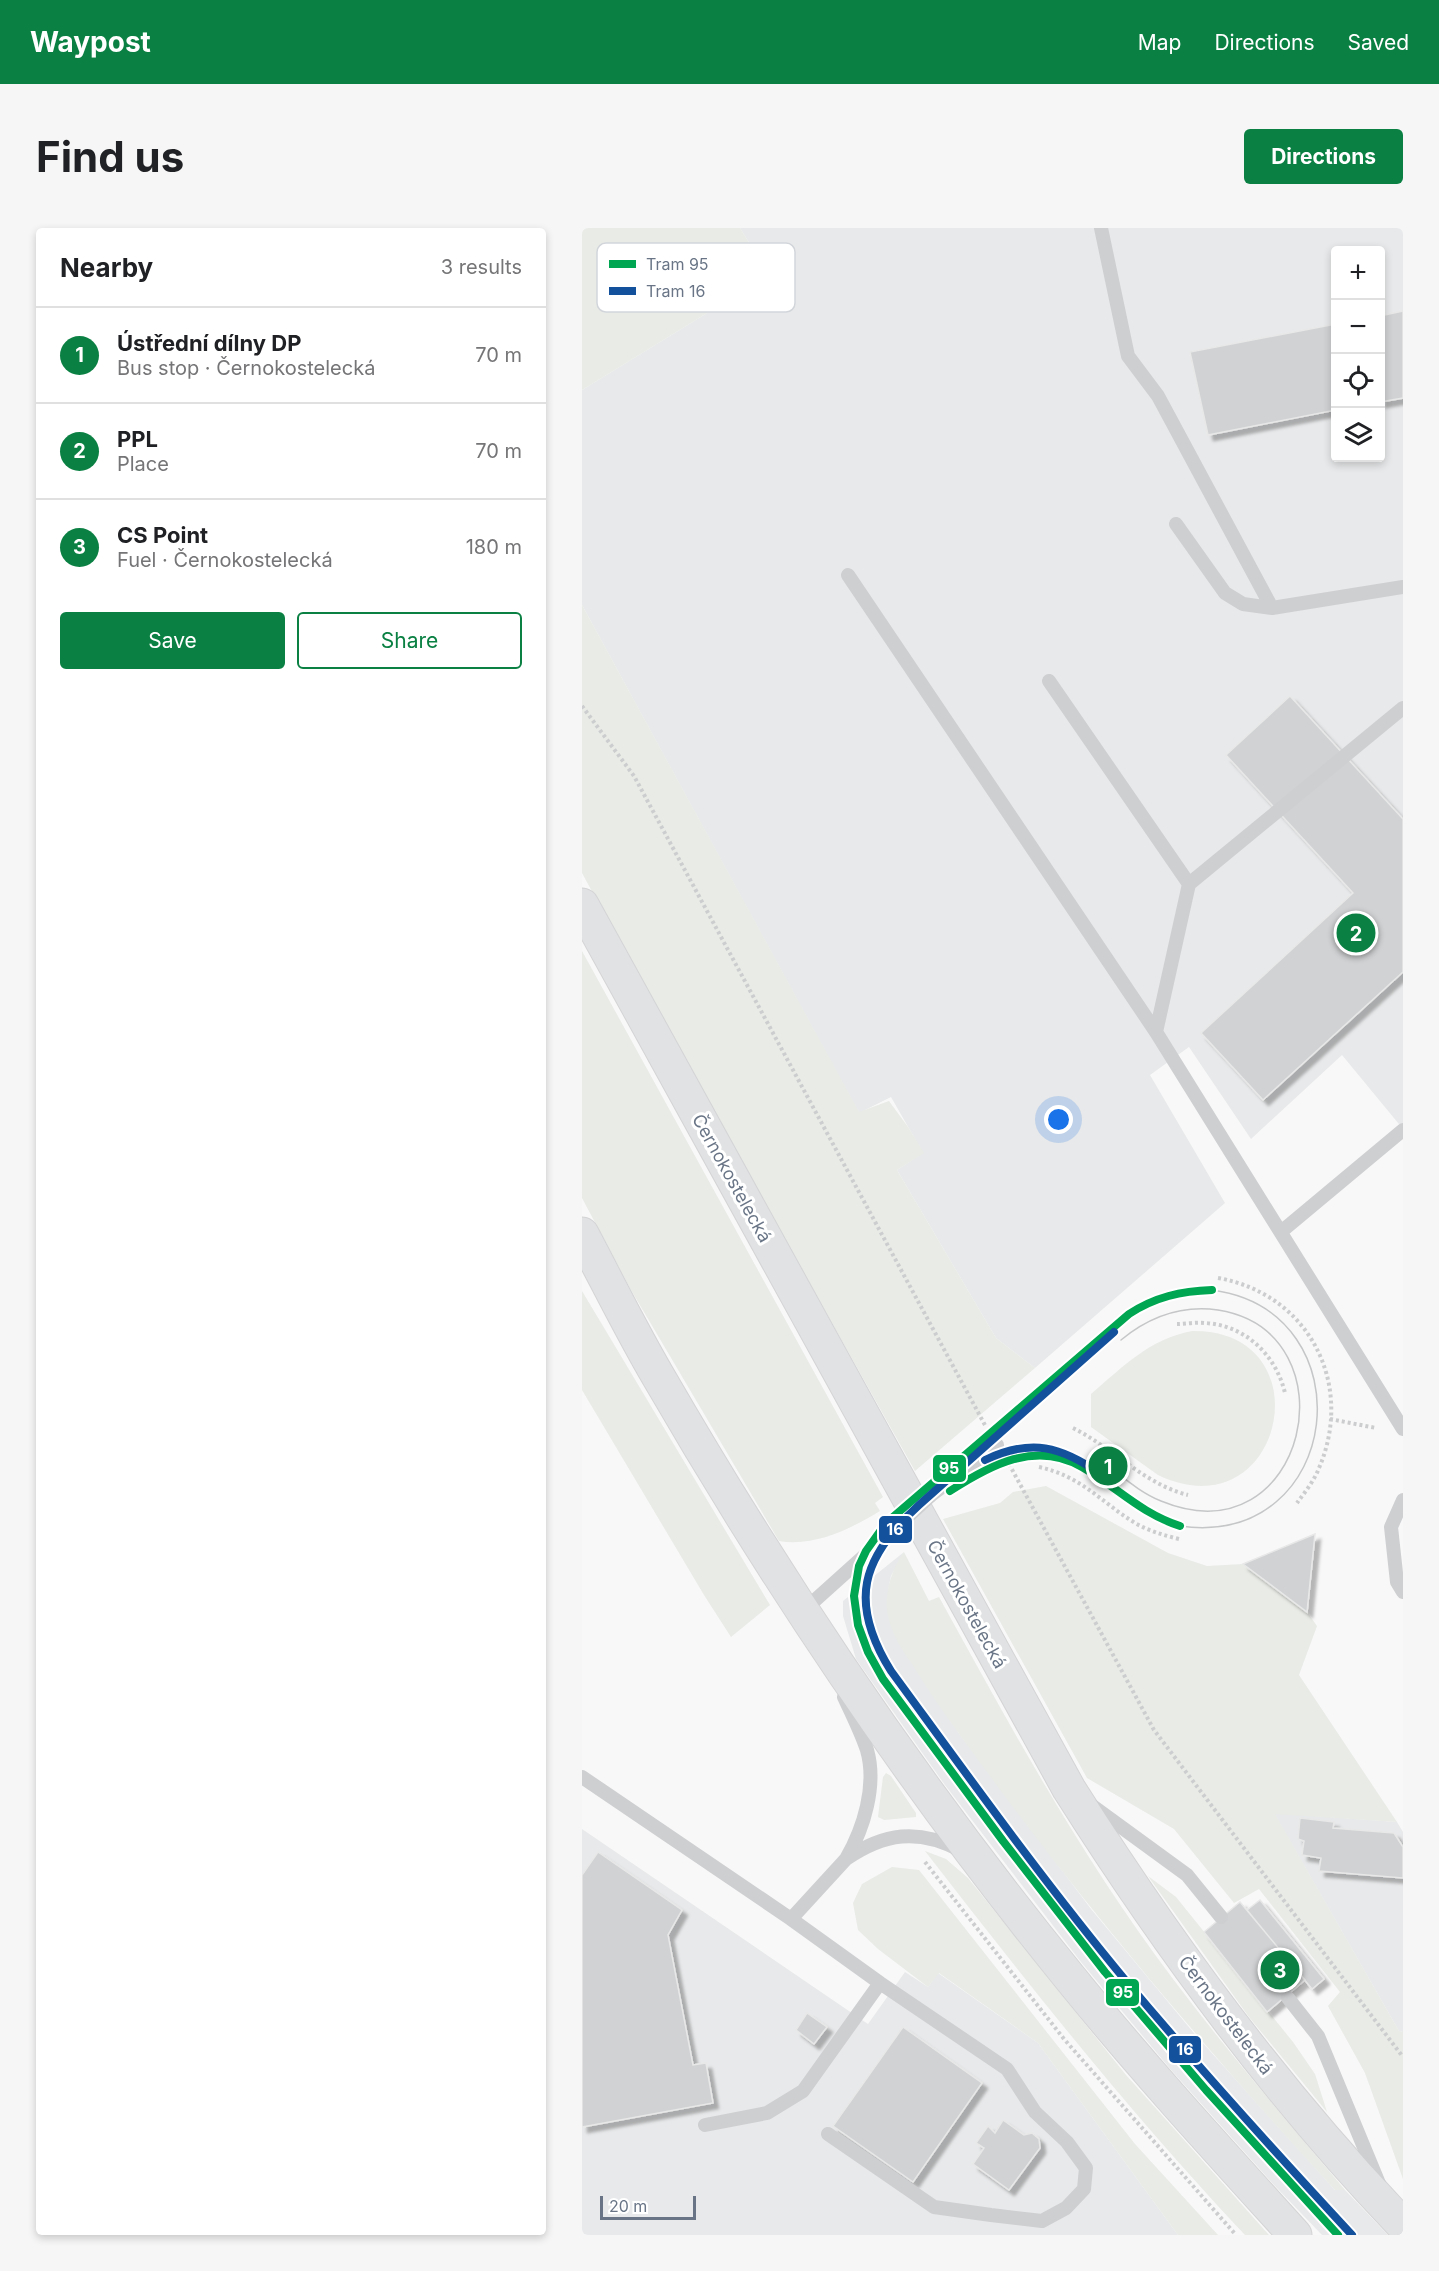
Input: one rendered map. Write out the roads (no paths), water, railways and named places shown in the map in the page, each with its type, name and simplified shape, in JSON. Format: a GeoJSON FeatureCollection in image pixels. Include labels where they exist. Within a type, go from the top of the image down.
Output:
{"type":"FeatureCollection","features":[{"type":"Feature","properties":{"kind":"main road","name":"Černokostelecká"},"geometry":{"type":"LineString","coordinates":[[582,906],[1069,1789],[1158,1924],[1239,2035],[1332,2148],[1397,2219]]}},
{"type":"Feature","properties":{"kind":"main road"},"geometry":{"type":"LineString","coordinates":[[582,1234],[656,1373],[750,1529],[809,1622],[924,1786],[1070,1978],[1125,2044],[1295,2235]]}},
{"type":"Feature","properties":{"kind":"lane"},"geometry":{"type":"LineString","coordinates":[[1101,228],[1128,356],[1158,396],[1272,608]]}},
{"type":"Feature","properties":{"kind":"lane"},"geometry":{"type":"LineString","coordinates":[[1176,524],[1225,593],[1243,604],[1272,608],[1403,587]]}},
{"type":"Feature","properties":{"kind":"lane"},"geometry":{"type":"LineString","coordinates":[[848,575],[1156,1032],[1257,1197],[1282,1231],[1402,1428]]}},
{"type":"Feature","properties":{"kind":"lane"},"geometry":{"type":"LineString","coordinates":[[1049,681],[1189,884]]}},
{"type":"Feature","properties":{"kind":"lane"},"geometry":{"type":"LineString","coordinates":[[1156,1032],[1189,884],[1403,708]]}},
{"type":"Feature","properties":{"kind":"lane"},"geometry":{"type":"LineString","coordinates":[[1282,1231],[1403,1130]]}},
{"type":"Feature","properties":{"kind":"lane"},"geometry":{"type":"LineString","coordinates":[[846,1859],[864,1819],[870,1763],[866,1748],[809,1622],[892,1531],[930,1496],[997,1445]]}},
{"type":"Feature","properties":{"kind":"lane"},"geometry":{"type":"LineString","coordinates":[[1403,1500],[1391,1527],[1397,1582],[1403,1592]]}},
{"type":"Feature","properties":{"kind":"lane"},"geometry":{"type":"LineString","coordinates":[[582,1777],[1007,2069],[1035,2112],[1067,2142],[1086,2168],[1084,2189],[1066,2208],[1042,2220],[934,2207],[828,2134]]}},
{"type":"Feature","properties":{"kind":"lane"},"geometry":{"type":"LineString","coordinates":[[1069,1789],[1187,1875],[1221,1917]]}},
{"type":"Feature","properties":{"kind":"lane"},"geometry":{"type":"LineString","coordinates":[[791,1919],[846,1859],[877,1841],[903,1835],[932,1839],[951,1845],[983,1866]]}},
{"type":"Feature","properties":{"kind":"lane"},"geometry":{"type":"LineString","coordinates":[[705,2125],[767,2113],[803,2091],[880,1983]]}},
{"type":"Feature","properties":{"kind":"lane"},"geometry":{"type":"LineString","coordinates":[[1288,1998],[1318,2036],[1397,2219]]}},
{"type":"Feature","properties":{"kind":"tram line"},"geometry":{"type":"LineString","coordinates":[[1180,1526],[1235,1523],[1276,1502],[1304,1467],[1316,1424],[1314,1380],[1296,1339],[1262,1307],[1212,1290]]}},
{"type":"Feature","properties":{"kind":"tram line","name":"95"},"geometry":{"type":"LineString","coordinates":[[1212,1290],[1169,1296],[1149,1303],[1129,1314],[886,1523],[866,1551],[859,1566],[854,1596],[858,1625],[868,1652],[883,1679],[1003,1841],[1105,1972],[1206,2090],[1338,2235]]}},
{"type":"Feature","properties":{"kind":"tram line"},"geometry":{"type":"LineString","coordinates":[[1108,1466],[1154,1498],[1211,1511],[1251,1500],[1280,1473],[1296,1436],[1299,1396],[1288,1358],[1261,1327],[1218,1310],[1192,1309],[1166,1314],[1143,1325],[1121,1340]]}},
{"type":"Feature","properties":{"kind":"tram line","name":"16"},"geometry":{"type":"LineString","coordinates":[[1114,1332],[899,1525],[873,1563],[867,1582],[866,1602],[869,1623],[877,1646],[891,1671],[1065,1905],[1181,2046],[1352,2235]]}},
{"type":"Feature","properties":{"kind":"tram line","name":"16"},"geometry":{"type":"LineString","coordinates":[[985,1460],[1017,1449],[1045,1448],[1073,1457],[1102,1475]]}},
{"type":"Feature","properties":{"kind":"tram line","name":"95"},"geometry":{"type":"LineString","coordinates":[[950,1491],[997,1465],[1014,1459],[1048,1456],[1065,1459],[1082,1467],[1141,1507],[1180,1526]]}},
{"type":"Feature","properties":{"kind":"place","name":"PPL"},"geometry":{"type":"Point","coordinates":[1356,933]}},
{"type":"Feature","properties":{"kind":"place","name":"Ústřední dílny DP"},"geometry":{"type":"Point","coordinates":[1108,1466]}},
{"type":"Feature","properties":{"kind":"place","name":"CS Point"},"geometry":{"type":"Point","coordinates":[1280,1970]}}]}
